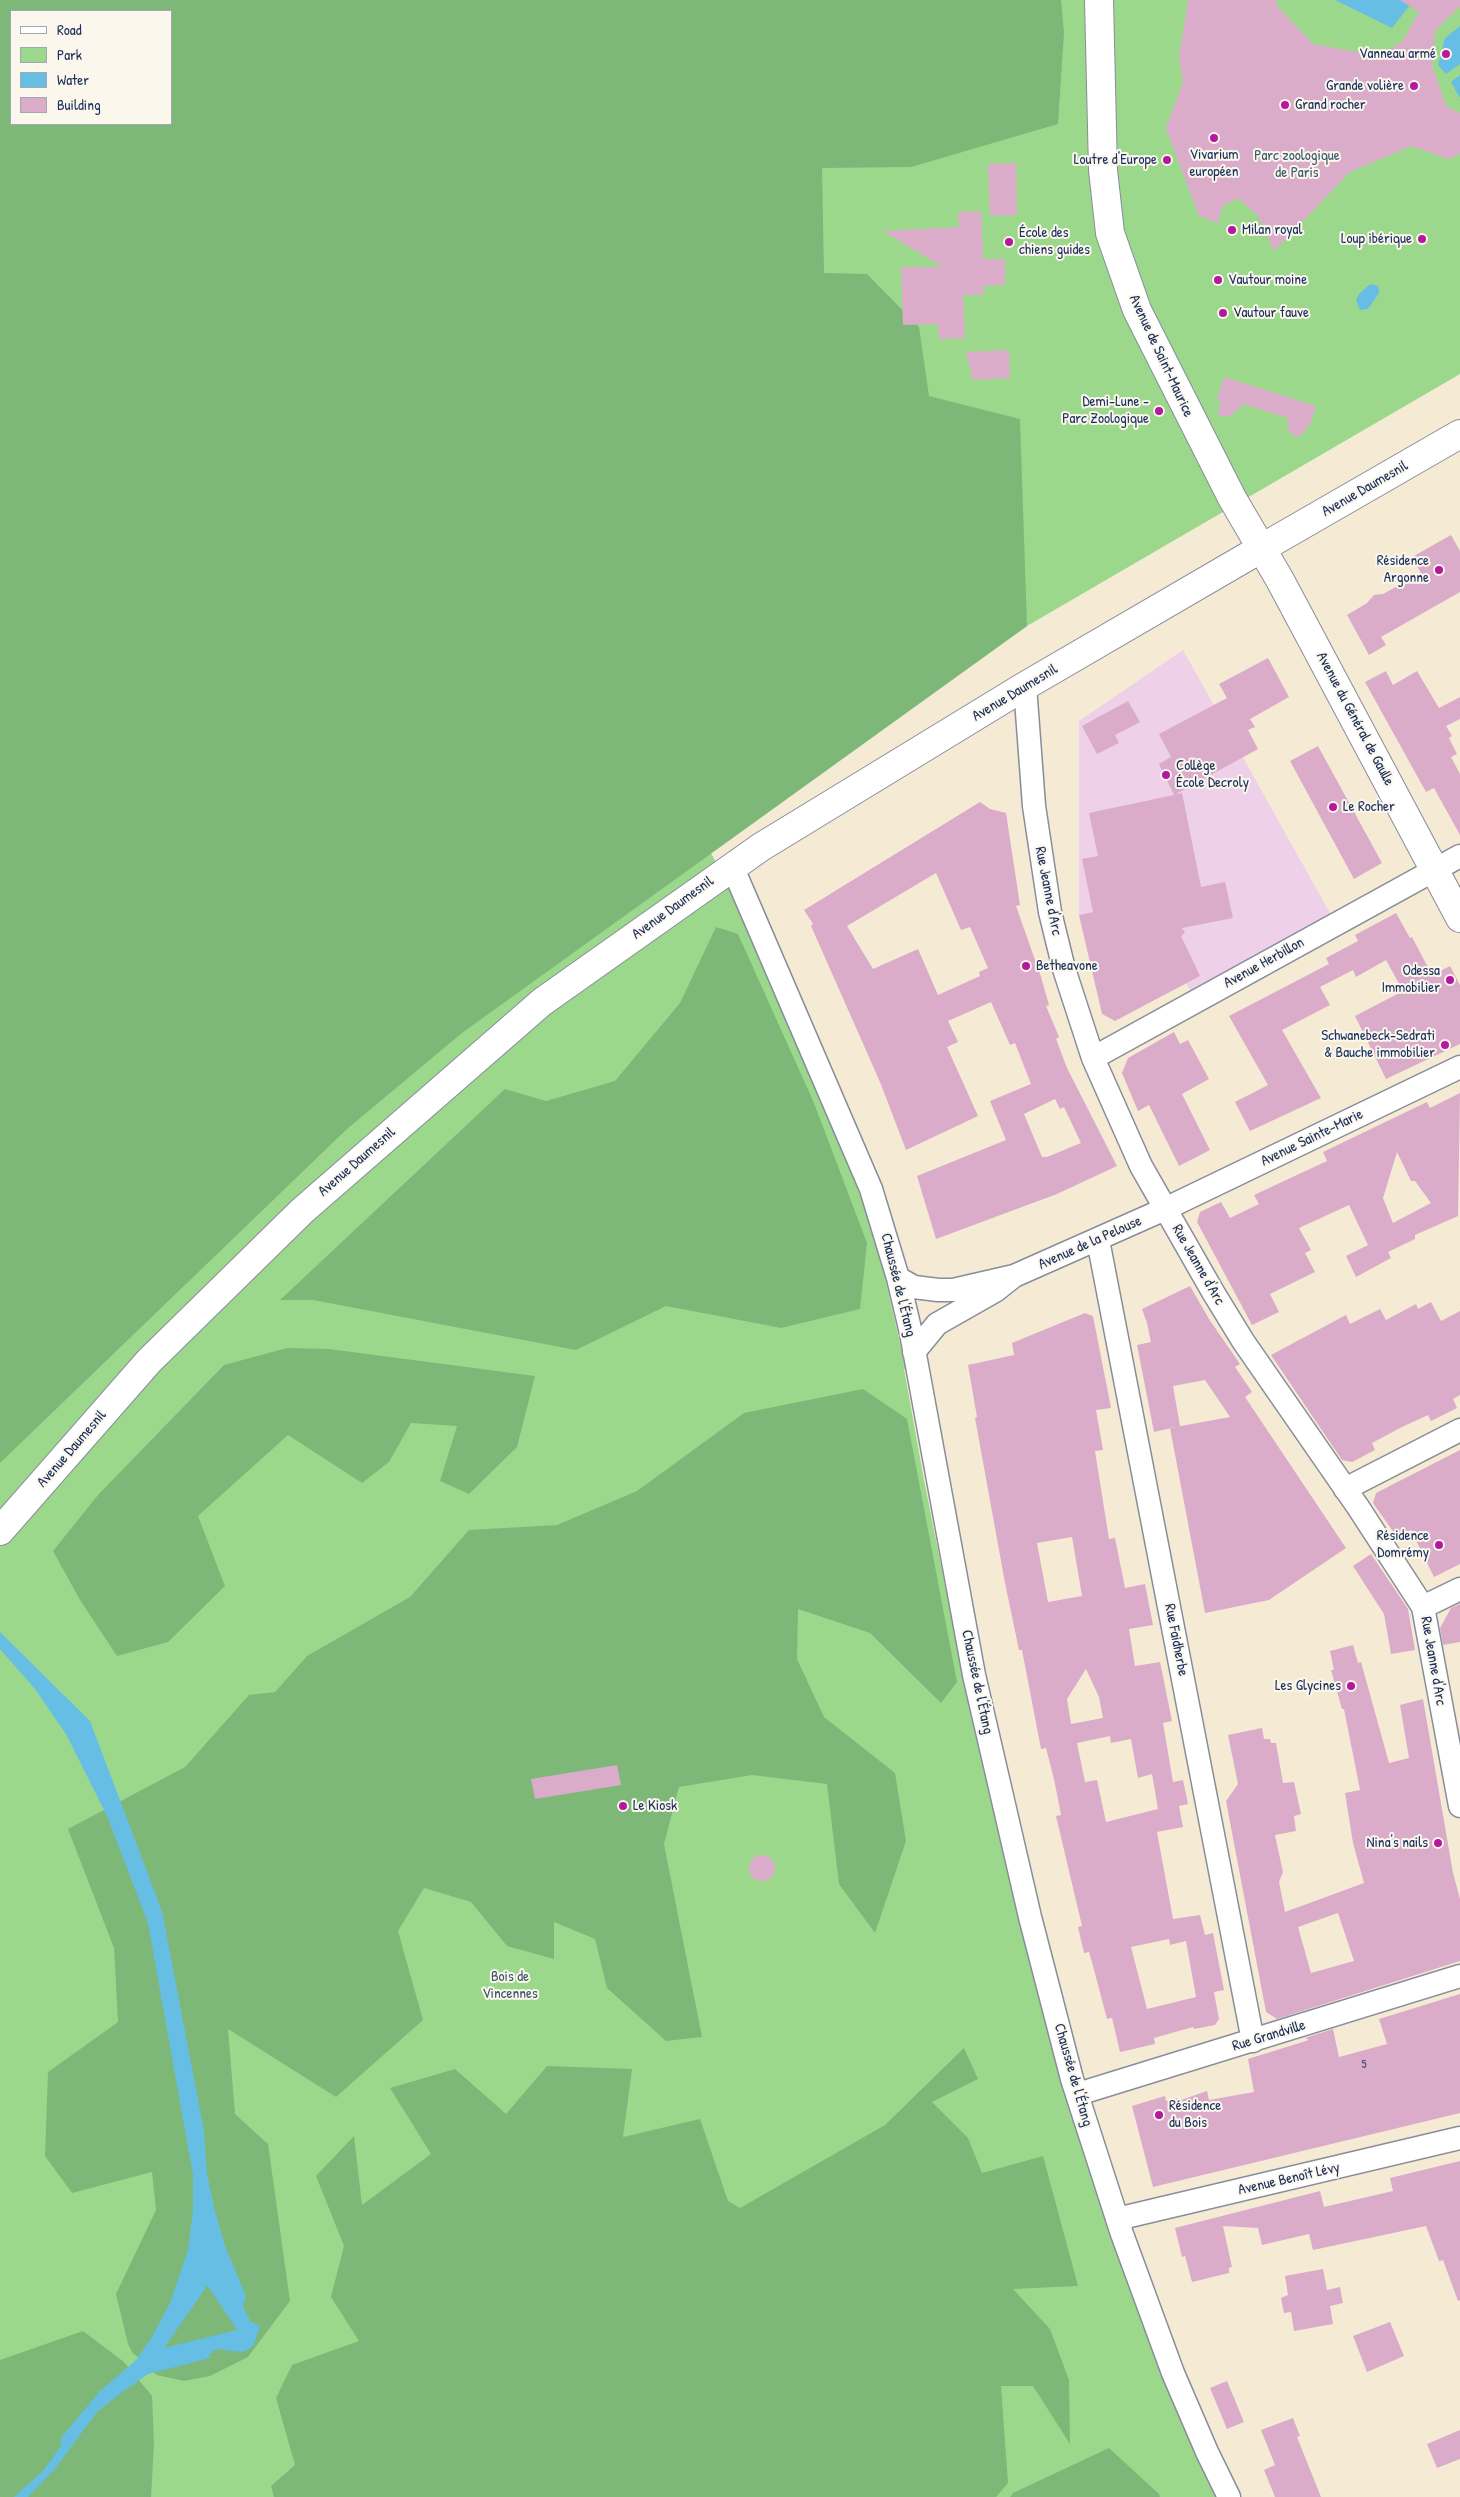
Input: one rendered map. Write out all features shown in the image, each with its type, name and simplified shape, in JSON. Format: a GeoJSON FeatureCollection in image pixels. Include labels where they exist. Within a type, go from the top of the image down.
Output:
{"type":"FeatureCollection","features":[{"type":"Feature","properties":{"kind":"street","name":"Avenue de Saint-Maurice"},"geometry":{"type":"LineString","coordinates":[[1099,0],[1103,170],[1110,233],[1137,310],[1154,346],[1232,498],[1262,548]]}},
{"type":"Feature","properties":{"kind":"street","name":"Avenue Daumesnil"},"geometry":{"type":"LineString","coordinates":[[0,1531],[149,1361],[302,1210],[542,1002],[732,866],[1025,686],[1460,434]]}},
{"type":"Feature","properties":{"kind":"street","name":"Avenue du Général de Gaulle"},"geometry":{"type":"LineString","coordinates":[[1262,548],[1436,869],[1460,918]]}},
{"type":"Feature","properties":{"kind":"street","name":"Rue Jeanne d'Arc"},"geometry":{"type":"LineString","coordinates":[[1025,686],[1034,806],[1050,912],[1064,970],[1093,1058],[1141,1166],[1243,1341],[1345,1488],[1423,1606],[1453,1720],[1460,1806]]}},
{"type":"Feature","properties":{"kind":"street","name":"Avenue Herbillon"},"geometry":{"type":"LineString","coordinates":[[1093,1058],[1460,856]]}},
{"type":"Feature","properties":{"kind":"street","name":"Chaussée de l'Étang"},"geometry":{"type":"LineString","coordinates":[[732,866],[872,1189],[898,1278],[914,1352],[974,1675],[1030,1917],[1078,2094],[1117,2219],[1172,2372],[1229,2497]]}},
{"type":"Feature","properties":{"kind":"street","name":"Avenue Sainte-Marie"},"geometry":{"type":"LineString","coordinates":[[1165,1209],[1460,1067]]}},
{"type":"Feature","properties":{"kind":"street","name":"Avenue de la Pelouse"},"geometry":{"type":"LineString","coordinates":[[898,1278],[914,1287],[953,1290],[1014,1276],[1165,1209]]}},
{"type":"Feature","properties":{"kind":"street","name":"Rue Faidherbe"},"geometry":{"type":"LineString","coordinates":[[1098,1240],[1253,2040]]}},
{"type":"Feature","properties":{"kind":"street","name":"Avenue de la Pelouse"},"geometry":{"type":"LineString","coordinates":[[914,1352],[936,1324],[995,1291],[1014,1276]]}},
{"type":"Feature","properties":{"kind":"street"},"geometry":{"type":"LineString","coordinates":[[1345,1488],[1460,1430]]}},
{"type":"Feature","properties":{"kind":"street"},"geometry":{"type":"LineString","coordinates":[[1423,1606],[1460,1589]]}},
{"type":"Feature","properties":{"kind":"street","name":"Rue Grandville"},"geometry":{"type":"LineString","coordinates":[[1078,2094],[1460,1976]]}},
{"type":"Feature","properties":{"kind":"street","name":"Avenue Benoît Lévy"},"geometry":{"type":"LineString","coordinates":[[1117,2219],[1460,2138]]}},
{"type":"Feature","properties":{"kind":"shaded area","name":"Collège École Decroly"},"geometry":{"type":"Polygon","coordinates":[[[1183,650],[1335,922],[1194,998],[1142,901],[1079,915],[1079,721],[1183,650]]]}},
{"type":"Feature","properties":{"kind":"green space","name":"Bois de Vincennes"},"geometry":{"type":"Polygon","coordinates":[[[0,0],[1460,0],[1460,374],[1027,626],[711,853],[742,911],[857,1181],[877,1243],[906,1369],[904,1369],[924,1480],[971,1716],[1040,2002],[1069,2100],[1158,2363],[1182,2425],[1217,2497],[0,2497],[0,0]]]}},
{"type":"Feature","properties":{"kind":"green space"},"geometry":{"type":"Polygon","coordinates":[[[0,0],[1061,0],[1064,33],[1058,124],[911,167],[822,168],[824,273],[867,274],[919,327],[929,396],[1020,419],[1027,626],[462,1033],[347,1129],[0,1463],[0,0]]]}},
{"type":"Feature","properties":{"kind":"green space"},"geometry":{"type":"Polygon","coordinates":[[[716,927],[738,934],[814,1103],[867,1243],[860,1309],[781,1328],[666,1306],[576,1350],[313,1300],[280,1300],[505,1089],[546,1101],[615,1081],[680,1003],[716,927]]]}},
{"type":"Feature","properties":{"kind":"green space"},"geometry":{"type":"Polygon","coordinates":[[[287,1348],[329,1349],[535,1376],[517,1447],[469,1494],[440,1481],[457,1426],[411,1423],[389,1462],[362,1483],[288,1435],[198,1516],[225,1586],[168,1642],[117,1656],[80,1600],[53,1551],[98,1495],[224,1365],[287,1348]]]}},
{"type":"Feature","properties":{"kind":"green space"},"geometry":{"type":"Polygon","coordinates":[[[863,1389],[907,1419],[957,1682],[941,1703],[870,1633],[798,1609],[797,1659],[824,1717],[895,1773],[906,1841],[875,1933],[839,1884],[827,1784],[752,1775],[679,1787],[664,1844],[702,2037],[666,2041],[607,1988],[595,1939],[554,1922],[554,1959],[507,1946],[471,1902],[424,1888],[398,1931],[423,2020],[336,2097],[228,2029],[235,2114],[268,2144],[290,2301],[248,2357],[210,2376],[184,2381],[157,2375],[132,2352],[128,2344],[116,2294],[156,2210],[152,2172],[72,2193],[45,2156],[48,2072],[118,2022],[114,1948],[68,1829],[185,1767],[249,1695],[275,1692],[307,1656],[410,1597],[469,1530],[557,1525],[637,1491],[744,1413],[863,1389]]]}},
{"type":"Feature","properties":{"kind":"green space"},"geometry":{"type":"Polygon","coordinates":[[[964,2048],[978,2079],[932,2102],[968,2138],[982,2173],[1043,2156],[1078,2286],[1013,2289],[1050,2329],[1069,2380],[1070,2444],[1033,2386],[1001,2386],[1008,2483],[996,2497],[274,2497],[271,2486],[295,2465],[276,2398],[292,2365],[359,2341],[331,2297],[344,2246],[316,2176],[354,2136],[362,2205],[431,2154],[390,2088],[455,2069],[506,2114],[547,2066],[632,2069],[623,2137],[700,2119],[728,2201],[740,2208],[885,2125],[964,2048]]]}},
{"type":"Feature","properties":{"kind":"green space"},"geometry":{"type":"Polygon","coordinates":[[[83,2331],[124,2362],[152,2396],[154,2444],[151,2497],[0,2497],[0,2360],[83,2331]]]}},
{"type":"Feature","properties":{"kind":"green space"},"geometry":{"type":"Polygon","coordinates":[[[1109,2448],[1160,2497],[1010,2497],[1013,2493],[1109,2448]]]}},
{"type":"Feature","properties":{"kind":"water"},"geometry":{"type":"Polygon","coordinates":[[[1335,0],[1401,0],[1410,5],[1392,28],[1335,0]]]}},
{"type":"Feature","properties":{"kind":"water"},"geometry":{"type":"Polygon","coordinates":[[[1460,26],[1460,64],[1446,74],[1438,65],[1445,38],[1460,26]]]}},
{"type":"Feature","properties":{"kind":"water"},"geometry":{"type":"Polygon","coordinates":[[[1460,75],[1460,98],[1451,82],[1460,75]]]}},
{"type":"Feature","properties":{"kind":"water"},"geometry":{"type":"Polygon","coordinates":[[[1370,284],[1378,286],[1379,293],[1368,309],[1360,310],[1356,300],[1359,294],[1370,284]]]}},
{"type":"Feature","properties":{"kind":"water"},"geometry":{"type":"Polygon","coordinates":[[[0,1632],[90,1721],[162,1911],[204,2131],[207,2174],[215,2211],[225,2246],[246,2296],[243,2307],[251,2322],[260,2326],[254,2345],[246,2351],[217,2349],[209,2354],[210,2358],[148,2374],[121,2393],[97,2412],[54,2470],[28,2497],[14,2497],[43,2471],[61,2446],[61,2438],[100,2391],[136,2360],[152,2337],[170,2303],[188,2250],[193,2210],[193,2175],[148,1923],[107,1816],[66,1734],[35,1689],[0,1649],[0,1632]],[[207,2286],[164,2348],[237,2330],[207,2286]]]}},
{"type":"Feature","properties":{"kind":"building","name":"Grand rocher"},"geometry":{"type":"Polygon","coordinates":[[[1188,0],[1276,0],[1278,7],[1313,44],[1379,56],[1402,42],[1419,12],[1400,0],[1460,0],[1460,6],[1435,31],[1432,65],[1446,106],[1460,113],[1460,154],[1448,159],[1411,146],[1350,172],[1274,251],[1258,216],[1238,198],[1222,207],[1218,223],[1199,216],[1166,128],[1183,82],[1179,57],[1188,0]]]}},
{"type":"Feature","properties":{"kind":"building"},"geometry":{"type":"Polygon","coordinates":[[[1016,163],[1017,215],[990,216],[988,164],[1016,163]]]}},
{"type":"Feature","properties":{"kind":"building"},"geometry":{"type":"Polygon","coordinates":[[[981,211],[983,259],[1005,259],[1005,285],[983,286],[984,295],[963,295],[965,338],[939,339],[938,324],[903,325],[901,267],[943,267],[883,231],[959,227],[958,212],[981,211]]]}},
{"type":"Feature","properties":{"kind":"building"},"geometry":{"type":"Polygon","coordinates":[[[1009,350],[1010,378],[973,380],[966,352],[1009,350]]]}},
{"type":"Feature","properties":{"kind":"building"},"geometry":{"type":"Polygon","coordinates":[[[1224,377],[1316,406],[1309,427],[1301,436],[1295,436],[1288,431],[1288,418],[1244,404],[1230,416],[1218,416],[1221,401],[1217,400],[1224,377]]]}},
{"type":"Feature","properties":{"kind":"building"},"geometry":{"type":"Polygon","coordinates":[[[1451,535],[1460,551],[1460,592],[1381,637],[1386,645],[1369,655],[1347,615],[1367,603],[1374,595],[1383,594],[1421,573],[1412,557],[1451,535]]]}},
{"type":"Feature","properties":{"kind":"building"},"geometry":{"type":"Polygon","coordinates":[[[1268,658],[1289,697],[1250,719],[1255,727],[1248,730],[1258,749],[1176,794],[1182,793],[1201,887],[1225,882],[1233,918],[1182,928],[1185,933],[1181,936],[1200,976],[1115,1021],[1102,1014],[1079,915],[1093,912],[1082,859],[1098,856],[1089,813],[1174,795],[1159,764],[1171,757],[1159,734],[1227,698],[1219,684],[1268,658]]]}},
{"type":"Feature","properties":{"kind":"building"},"geometry":{"type":"Polygon","coordinates":[[[1386,671],[1393,685],[1417,671],[1439,708],[1460,697],[1460,719],[1446,726],[1452,736],[1449,738],[1457,754],[1451,757],[1460,774],[1460,835],[1434,788],[1426,792],[1365,682],[1386,671]]]}},
{"type":"Feature","properties":{"kind":"building"},"geometry":{"type":"Polygon","coordinates":[[[1128,701],[1140,722],[1115,735],[1119,743],[1097,754],[1082,726],[1128,701]]]}},
{"type":"Feature","properties":{"kind":"building","name":"Le Rocher"},"geometry":{"type":"Polygon","coordinates":[[[1318,746],[1382,863],[1354,879],[1290,761],[1318,746]]]}},
{"type":"Feature","properties":{"kind":"building"},"geometry":{"type":"Polygon","coordinates":[[[980,802],[990,809],[1006,813],[1020,905],[1016,906],[1041,977],[1049,1005],[1046,1006],[1059,1037],[1056,1039],[1067,1068],[1117,1166],[1057,1194],[936,1239],[917,1176],[1006,1140],[990,1101],[1031,1084],[1015,1043],[1010,1045],[991,1002],[948,1021],[958,1042],[947,1047],[978,1116],[906,1150],[880,1082],[811,926],[813,924],[804,910],[980,802]],[[936,873],[847,926],[873,969],[918,949],[938,995],[980,976],[979,972],[988,968],[970,927],[961,930],[936,873]],[[1055,1099],[1024,1114],[1042,1157],[1047,1157],[1081,1143],[1064,1107],[1060,1109],[1055,1099]]]}},
{"type":"Feature","properties":{"kind":"building"},"geometry":{"type":"Polygon","coordinates":[[[1396,913],[1410,938],[1412,937],[1432,975],[1450,966],[1460,985],[1460,1044],[1386,1079],[1355,1016],[1403,991],[1386,960],[1356,977],[1353,970],[1320,987],[1330,1005],[1282,1030],[1321,1098],[1250,1131],[1235,1102],[1268,1085],[1229,1016],[1329,964],[1326,958],[1358,941],[1355,935],[1396,913]]]}},
{"type":"Feature","properties":{"kind":"building"},"geometry":{"type":"Polygon","coordinates":[[[1174,1032],[1180,1044],[1188,1040],[1209,1079],[1182,1094],[1210,1150],[1179,1166],[1149,1105],[1138,1111],[1122,1073],[1128,1058],[1174,1032]]]}},
{"type":"Feature","properties":{"kind":"building"},"geometry":{"type":"Polygon","coordinates":[[[1460,1093],[1458,1216],[1415,1235],[1415,1239],[1388,1252],[1391,1258],[1356,1277],[1346,1256],[1368,1245],[1349,1205],[1299,1228],[1311,1250],[1305,1253],[1315,1272],[1270,1294],[1279,1312],[1252,1325],[1197,1222],[1200,1212],[1221,1202],[1230,1218],[1259,1204],[1254,1195],[1327,1161],[1323,1152],[1427,1102],[1430,1108],[1460,1093]],[[1397,1152],[1383,1198],[1393,1223],[1431,1203],[1415,1181],[1411,1181],[1397,1152]]]}},
{"type":"Feature","properties":{"kind":"building"},"geometry":{"type":"Polygon","coordinates":[[[1190,1286],[1209,1319],[1240,1364],[1235,1367],[1252,1392],[1245,1397],[1346,1548],[1269,1600],[1205,1613],[1170,1428],[1154,1432],[1137,1345],[1151,1342],[1142,1309],[1190,1286]],[[1205,1380],[1173,1386],[1180,1426],[1176,1427],[1230,1417],[1205,1380]]]}},
{"type":"Feature","properties":{"kind":"building"},"geometry":{"type":"Polygon","coordinates":[[[1431,1302],[1441,1321],[1460,1311],[1460,1395],[1453,1399],[1457,1408],[1431,1421],[1428,1415],[1402,1427],[1372,1443],[1375,1450],[1352,1462],[1342,1460],[1271,1355],[1346,1315],[1350,1324],[1380,1309],[1386,1320],[1416,1304],[1418,1309],[1431,1302]]]}},
{"type":"Feature","properties":{"kind":"building"},"geometry":{"type":"Polygon","coordinates":[[[1085,1313],[1093,1316],[1111,1408],[1096,1410],[1103,1450],[1095,1451],[1109,1539],[1115,1538],[1125,1588],[1145,1584],[1153,1625],[1129,1629],[1135,1666],[1160,1662],[1172,1721],[1163,1723],[1173,1782],[1183,1780],[1188,1804],[1179,1806],[1183,1827],[1157,1832],[1173,1919],[1200,1915],[1205,1935],[1213,1933],[1224,1990],[1214,1992],[1219,2019],[1215,2025],[1194,2029],[1193,2027],[1154,2038],[1155,2044],[1120,2052],[1112,2018],[1107,2019],[1089,1952],[1084,1953],[1078,1927],[1082,1926],[1056,1816],[1061,1815],[1054,1779],[1046,1748],[1041,1749],[1022,1650],[1019,1650],[975,1418],[977,1417],[968,1365],[1014,1355],[1012,1343],[1085,1313]],[[1072,1537],[1037,1543],[1048,1602],[1082,1596],[1072,1537]],[[1086,1669],[1067,1699],[1071,1724],[1103,1718],[1099,1697],[1086,1669]],[[1110,1736],[1077,1743],[1085,1782],[1097,1780],[1106,1822],[1158,1809],[1152,1774],[1138,1778],[1131,1739],[1111,1743],[1110,1736]],[[1169,1939],[1131,1947],[1147,2009],[1196,1997],[1186,1941],[1170,1945],[1169,1939]]]}},
{"type":"Feature","properties":{"kind":"building"},"geometry":{"type":"Polygon","coordinates":[[[1460,1450],[1460,1564],[1434,1577],[1411,1530],[1397,1537],[1373,1503],[1376,1493],[1460,1450]]]}},
{"type":"Feature","properties":{"kind":"building"},"geometry":{"type":"Polygon","coordinates":[[[1371,1554],[1408,1609],[1415,1650],[1391,1654],[1384,1614],[1353,1566],[1371,1554]]]}},
{"type":"Feature","properties":{"kind":"building"},"geometry":{"type":"Polygon","coordinates":[[[1460,1604],[1460,1642],[1443,1645],[1440,1628],[1451,1608],[1460,1604]]]}},
{"type":"Feature","properties":{"kind":"building"},"geometry":{"type":"Polygon","coordinates":[[[1353,1645],[1358,1663],[1361,1662],[1389,1763],[1409,1758],[1400,1705],[1423,1699],[1453,1873],[1460,1899],[1460,1961],[1277,2019],[1266,2012],[1226,1801],[1238,1784],[1228,1735],[1262,1728],[1264,1739],[1270,1739],[1271,1743],[1276,1743],[1283,1783],[1294,1782],[1301,1814],[1294,1816],[1296,1831],[1275,1835],[1283,1872],[1279,1882],[1285,1912],[1364,1883],[1353,1843],[1345,1793],[1360,1790],[1344,1709],[1342,1709],[1331,1670],[1334,1670],[1330,1651],[1353,1645]],[[1338,1913],[1298,1927],[1311,1973],[1354,1961],[1338,1913]]]}},
{"type":"Feature","properties":{"kind":"building"},"geometry":{"type":"Polygon","coordinates":[[[617,1765],[621,1785],[535,1799],[531,1779],[617,1765]]]}},
{"type":"Feature","properties":{"kind":"building"},"geometry":{"type":"Polygon","coordinates":[[[762,1855],[771,1859],[775,1868],[771,1877],[762,1881],[753,1877],[749,1868],[753,1859],[762,1855]]]}},
{"type":"Feature","properties":{"kind":"building"},"geometry":{"type":"Polygon","coordinates":[[[1460,1994],[1460,2113],[1153,2187],[1132,2106],[1165,2096],[1166,2101],[1177,2098],[1178,2101],[1207,2091],[1209,2100],[1254,2092],[1248,2059],[1309,2040],[1305,2038],[1333,2029],[1339,2057],[1387,2044],[1379,2019],[1460,1994]]]}},
{"type":"Feature","properties":{"kind":"building"},"geometry":{"type":"Polygon","coordinates":[[[1460,2161],[1460,2300],[1458,2301],[1443,2260],[1439,2261],[1426,2226],[1313,2250],[1309,2234],[1262,2245],[1258,2228],[1223,2226],[1232,2267],[1229,2268],[1229,2273],[1192,2282],[1185,2256],[1182,2257],[1175,2228],[1320,2191],[1324,2207],[1393,2191],[1390,2178],[1460,2161]]]}},
{"type":"Feature","properties":{"kind":"building"},"geometry":{"type":"Polygon","coordinates":[[[1323,2269],[1327,2290],[1340,2287],[1343,2303],[1330,2306],[1333,2324],[1294,2331],[1291,2312],[1284,2313],[1281,2298],[1288,2295],[1285,2276],[1323,2269]]]}},
{"type":"Feature","properties":{"kind":"building"},"geometry":{"type":"Polygon","coordinates":[[[1390,2322],[1404,2356],[1367,2372],[1353,2336],[1390,2322]]]}},
{"type":"Feature","properties":{"kind":"building"},"geometry":{"type":"Polygon","coordinates":[[[1227,2381],[1244,2422],[1227,2429],[1210,2388],[1227,2381]]]}},
{"type":"Feature","properties":{"kind":"building"},"geometry":{"type":"Polygon","coordinates":[[[1293,2418],[1300,2436],[1297,2437],[1321,2497],[1275,2497],[1264,2470],[1275,2465],[1261,2430],[1293,2418]]]}},
{"type":"Feature","properties":{"kind":"building"},"geometry":{"type":"Polygon","coordinates":[[[1460,2430],[1460,2459],[1437,2468],[1427,2444],[1460,2430]]]}},
{"type":"Feature","properties":{"kind":"place","name":"Vanneau armé"},"geometry":{"type":"Point","coordinates":[1446,54]}},
{"type":"Feature","properties":{"kind":"place","name":"Grande volière"},"geometry":{"type":"Point","coordinates":[1414,86]}},
{"type":"Feature","properties":{"kind":"place","name":"Grand rocher"},"geometry":{"type":"Point","coordinates":[1285,105]}},
{"type":"Feature","properties":{"kind":"place","name":"Vivarium européen"},"geometry":{"type":"Point","coordinates":[1214,138]}},
{"type":"Feature","properties":{"kind":"place","name":"Loutre d'Europe"},"geometry":{"type":"Point","coordinates":[1167,160]}},
{"type":"Feature","properties":{"kind":"place","name":"Milan royal"},"geometry":{"type":"Point","coordinates":[1232,230]}},
{"type":"Feature","properties":{"kind":"place","name":"Loup ibérique"},"geometry":{"type":"Point","coordinates":[1422,239]}},
{"type":"Feature","properties":{"kind":"place","name":"École des chiens guides"},"geometry":{"type":"Point","coordinates":[1009,242]}},
{"type":"Feature","properties":{"kind":"place","name":"Vautour moine"},"geometry":{"type":"Point","coordinates":[1218,280]}},
{"type":"Feature","properties":{"kind":"place","name":"Vautour fauve"},"geometry":{"type":"Point","coordinates":[1223,313]}},
{"type":"Feature","properties":{"kind":"place","name":"Demi-Lune - Parc Zoologique"},"geometry":{"type":"Point","coordinates":[1159,411]}},
{"type":"Feature","properties":{"kind":"place","name":"Résidence Argonne"},"geometry":{"type":"Point","coordinates":[1439,570]}},
{"type":"Feature","properties":{"kind":"place","name":"Collège École Decroly"},"geometry":{"type":"Point","coordinates":[1166,775]}},
{"type":"Feature","properties":{"kind":"place","name":"Le Rocher"},"geometry":{"type":"Point","coordinates":[1333,807]}},
{"type":"Feature","properties":{"kind":"place","name":"Betheavone"},"geometry":{"type":"Point","coordinates":[1026,966]}},
{"type":"Feature","properties":{"kind":"place","name":"Odessa Immobilier"},"geometry":{"type":"Point","coordinates":[1450,980]}},
{"type":"Feature","properties":{"kind":"place","name":"Schwanebeck-Sedrati & Bauche immobilier"},"geometry":{"type":"Point","coordinates":[1445,1045]}},
{"type":"Feature","properties":{"kind":"place","name":"Résidence Domrémy"},"geometry":{"type":"Point","coordinates":[1439,1545]}},
{"type":"Feature","properties":{"kind":"place","name":"Les Glycines"},"geometry":{"type":"Point","coordinates":[1351,1686]}},
{"type":"Feature","properties":{"kind":"place","name":"Le Kiosk"},"geometry":{"type":"Point","coordinates":[623,1806]}},
{"type":"Feature","properties":{"kind":"place","name":"Nina's nails"},"geometry":{"type":"Point","coordinates":[1438,1843]}},
{"type":"Feature","properties":{"kind":"place","name":"Résidence du Bois"},"geometry":{"type":"Point","coordinates":[1159,2115]}},
{"type":"Feature","properties":{"kind":"park label","name":"Parc zoologique de Paris"},"geometry":{"type":"Point","coordinates":[1297,164]}}]}
